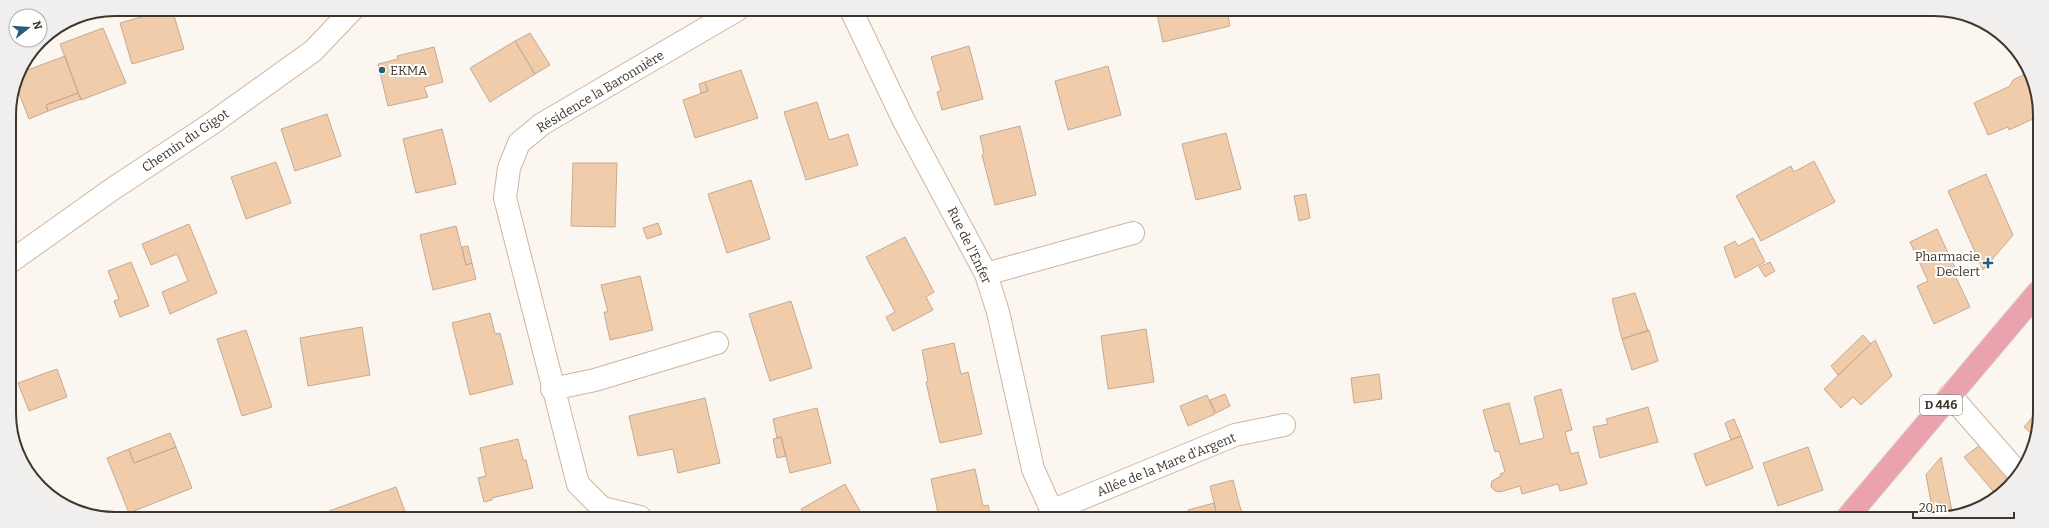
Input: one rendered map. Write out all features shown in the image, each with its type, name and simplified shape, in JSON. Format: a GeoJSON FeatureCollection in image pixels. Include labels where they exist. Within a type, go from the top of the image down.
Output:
{"type":"FeatureCollection","features":[{"type":"Feature","properties":{"kind":"main road","name":"D 446"},"geometry":{"type":"LineString","coordinates":[[1852,512],[2033,298]]}},
{"type":"Feature","properties":{"kind":"street","name":"Chemin du Gigot"},"geometry":{"type":"LineString","coordinates":[[16,258],[111,190],[211,124],[313,51],[346,16]]}},
{"type":"Feature","properties":{"kind":"street","name":"Résidence la Baronnière"},"geometry":{"type":"LineString","coordinates":[[617,512],[602,508],[578,484],[552,389],[505,198],[509,168],[519,143],[542,124],[727,16]]}},
{"type":"Feature","properties":{"kind":"street","name":"Rue de l'Enfer"},"geometry":{"type":"LineString","coordinates":[[854,16],[904,121],[986,274],[998,312],[1033,469],[1052,512]]}},
{"type":"Feature","properties":{"kind":"street"},"geometry":{"type":"LineString","coordinates":[[986,274],[1133,233]]}},
{"type":"Feature","properties":{"kind":"street"},"geometry":{"type":"LineString","coordinates":[[552,389],[595,380],[717,343]]}},
{"type":"Feature","properties":{"kind":"street"},"geometry":{"type":"LineString","coordinates":[[1950,395],[2015,470]]}},
{"type":"Feature","properties":{"kind":"street","name":"Allée de la Mare d'Argent"},"geometry":{"type":"LineString","coordinates":[[1060,512],[1235,435],[1284,425]]}},
{"type":"Feature","properties":{"kind":"building"},"geometry":{"type":"Polygon","coordinates":[[[144,16],[174,16],[184,49],[132,64],[120,23],[144,16]]]}},
{"type":"Feature","properties":{"kind":"building"},"geometry":{"type":"Polygon","coordinates":[[[1157,16],[1228,16],[1230,26],[1163,42],[1157,16]]]}},
{"type":"Feature","properties":{"kind":"building"},"geometry":{"type":"Polygon","coordinates":[[[103,28],[126,83],[81,100],[60,44],[103,28]]]}},
{"type":"Feature","properties":{"kind":"building"},"geometry":{"type":"Polygon","coordinates":[[[530,33],[550,65],[535,74],[515,41],[530,33]]]}},
{"type":"Feature","properties":{"kind":"building"},"geometry":{"type":"Polygon","coordinates":[[[515,41],[535,74],[490,102],[470,68],[515,41]]]}},
{"type":"Feature","properties":{"kind":"building"},"geometry":{"type":"Polygon","coordinates":[[[969,46],[983,99],[942,110],[937,92],[941,91],[931,57],[969,46]]]}},
{"type":"Feature","properties":{"kind":"building"},"geometry":{"type":"Polygon","coordinates":[[[434,47],[443,82],[424,87],[428,97],[388,106],[378,64],[398,59],[397,56],[434,47]]]}},
{"type":"Feature","properties":{"kind":"building"},"geometry":{"type":"Polygon","coordinates":[[[65,56],[78,93],[46,105],[48,111],[29,119],[19,92],[26,71],[65,56]]]}},
{"type":"Feature","properties":{"kind":"building"},"geometry":{"type":"Polygon","coordinates":[[[1108,66],[1121,115],[1068,130],[1055,81],[1108,66]]]}},
{"type":"Feature","properties":{"kind":"building"},"geometry":{"type":"Polygon","coordinates":[[[741,70],[758,118],[695,138],[683,100],[708,91],[705,82],[741,70]]]}},
{"type":"Feature","properties":{"kind":"building"},"geometry":{"type":"Polygon","coordinates":[[[2024,76],[2031,96],[2033,119],[2009,130],[2008,127],[1988,135],[1974,103],[2010,86],[2013,80],[2024,76]]]}},
{"type":"Feature","properties":{"kind":"building"},"geometry":{"type":"Polygon","coordinates":[[[705,82],[708,91],[701,93],[699,84],[705,82]]]}},
{"type":"Feature","properties":{"kind":"building"},"geometry":{"type":"Polygon","coordinates":[[[78,93],[81,99],[48,111],[46,105],[78,93]]]}},
{"type":"Feature","properties":{"kind":"building"},"geometry":{"type":"Polygon","coordinates":[[[817,102],[829,140],[848,134],[858,165],[806,180],[784,112],[817,102]]]}},
{"type":"Feature","properties":{"kind":"building"},"geometry":{"type":"Polygon","coordinates":[[[327,114],[341,156],[295,171],[281,129],[327,114]]]}},
{"type":"Feature","properties":{"kind":"building"},"geometry":{"type":"Polygon","coordinates":[[[1020,126],[1036,195],[995,205],[982,155],[984,154],[980,136],[1020,126]]]}},
{"type":"Feature","properties":{"kind":"building"},"geometry":{"type":"Polygon","coordinates":[[[442,129],[456,184],[416,193],[403,139],[442,129]]]}},
{"type":"Feature","properties":{"kind":"building"},"geometry":{"type":"Polygon","coordinates":[[[1226,133],[1241,189],[1196,200],[1182,144],[1226,133]]]}},
{"type":"Feature","properties":{"kind":"building"},"geometry":{"type":"Polygon","coordinates":[[[1814,161],[1835,202],[1761,241],[1736,196],[1791,166],[1794,172],[1814,161]]]}},
{"type":"Feature","properties":{"kind":"building"},"geometry":{"type":"Polygon","coordinates":[[[276,162],[291,203],[246,219],[231,177],[276,162]]]}},
{"type":"Feature","properties":{"kind":"building"},"geometry":{"type":"Polygon","coordinates":[[[573,163],[617,163],[615,227],[571,226],[573,163]]]}},
{"type":"Feature","properties":{"kind":"building"},"geometry":{"type":"Polygon","coordinates":[[[1986,174],[2013,235],[1983,270],[1948,191],[1986,174]]]}},
{"type":"Feature","properties":{"kind":"building"},"geometry":{"type":"Polygon","coordinates":[[[751,180],[770,239],[727,253],[708,194],[751,180]]]}},
{"type":"Feature","properties":{"kind":"building"},"geometry":{"type":"Polygon","coordinates":[[[1306,194],[1310,218],[1299,221],[1294,196],[1306,194]]]}},
{"type":"Feature","properties":{"kind":"building"},"geometry":{"type":"Polygon","coordinates":[[[658,223],[662,234],[647,239],[643,228],[658,223]]]}},
{"type":"Feature","properties":{"kind":"building"},"geometry":{"type":"Polygon","coordinates":[[[189,224],[217,293],[170,314],[162,292],[188,281],[177,254],[151,265],[142,244],[189,224]]]}},
{"type":"Feature","properties":{"kind":"building"},"geometry":{"type":"Polygon","coordinates":[[[456,226],[466,265],[472,263],[476,279],[433,290],[420,235],[456,226]]]}},
{"type":"Feature","properties":{"kind":"building"},"geometry":{"type":"Polygon","coordinates":[[[1937,229],[1956,270],[1953,271],[1970,307],[1934,324],[1917,286],[1928,281],[1910,242],[1937,229]]]}},
{"type":"Feature","properties":{"kind":"building"},"geometry":{"type":"Polygon","coordinates":[[[905,237],[934,292],[926,297],[933,310],[893,331],[886,317],[895,312],[866,257],[905,237]]]}},
{"type":"Feature","properties":{"kind":"building"},"geometry":{"type":"Polygon","coordinates":[[[1753,238],[1765,262],[1735,278],[1724,247],[1735,241],[1738,246],[1753,238]]]}},
{"type":"Feature","properties":{"kind":"building"},"geometry":{"type":"Polygon","coordinates":[[[468,246],[472,263],[466,265],[462,247],[468,246]]]}},
{"type":"Feature","properties":{"kind":"building"},"geometry":{"type":"Polygon","coordinates":[[[131,262],[149,306],[120,317],[114,301],[119,299],[108,271],[131,262]]]}},
{"type":"Feature","properties":{"kind":"building"},"geometry":{"type":"Polygon","coordinates":[[[1770,262],[1775,271],[1765,277],[1759,267],[1770,262]]]}},
{"type":"Feature","properties":{"kind":"building"},"geometry":{"type":"Polygon","coordinates":[[[640,276],[653,330],[610,340],[604,312],[608,312],[601,285],[640,276]]]}},
{"type":"Feature","properties":{"kind":"building"},"geometry":{"type":"Polygon","coordinates":[[[1635,293],[1648,331],[1622,339],[1612,299],[1635,293]]]}},
{"type":"Feature","properties":{"kind":"building"},"geometry":{"type":"Polygon","coordinates":[[[791,301],[812,368],[770,381],[749,314],[791,301]]]}},
{"type":"Feature","properties":{"kind":"building"},"geometry":{"type":"Polygon","coordinates":[[[490,313],[495,334],[500,333],[513,384],[470,395],[452,323],[490,313]]]}},
{"type":"Feature","properties":{"kind":"building"},"geometry":{"type":"Polygon","coordinates":[[[362,327],[370,375],[308,386],[300,338],[362,327]]]}},
{"type":"Feature","properties":{"kind":"building"},"geometry":{"type":"Polygon","coordinates":[[[1146,329],[1154,382],[1108,389],[1101,336],[1146,329]]]}},
{"type":"Feature","properties":{"kind":"building"},"geometry":{"type":"Polygon","coordinates":[[[246,330],[272,407],[242,416],[217,339],[246,330]]]}},
{"type":"Feature","properties":{"kind":"building"},"geometry":{"type":"Polygon","coordinates":[[[1649,330],[1658,361],[1632,370],[1622,339],[1649,330]]]}},
{"type":"Feature","properties":{"kind":"building"},"geometry":{"type":"Polygon","coordinates":[[[1863,335],[1871,344],[1838,375],[1831,366],[1863,335]]]}},
{"type":"Feature","properties":{"kind":"building"},"geometry":{"type":"Polygon","coordinates":[[[1875,340],[1892,376],[1861,405],[1853,397],[1841,408],[1824,389],[1875,340]]]}},
{"type":"Feature","properties":{"kind":"building"},"geometry":{"type":"Polygon","coordinates":[[[954,343],[961,374],[968,372],[982,434],[940,443],[926,382],[928,381],[922,350],[954,343]]]}},
{"type":"Feature","properties":{"kind":"building"},"geometry":{"type":"Polygon","coordinates":[[[57,369],[67,397],[29,411],[18,383],[57,369]]]}},
{"type":"Feature","properties":{"kind":"building"},"geometry":{"type":"Polygon","coordinates":[[[1379,374],[1382,399],[1354,403],[1351,378],[1379,374]]]}},
{"type":"Feature","properties":{"kind":"building"},"geometry":{"type":"Polygon","coordinates":[[[1561,389],[1572,430],[1565,432],[1571,454],[1578,452],[1587,484],[1560,491],[1558,484],[1522,494],[1520,486],[1500,492],[1495,491],[1491,487],[1492,481],[1501,476],[1500,474],[1505,472],[1499,451],[1495,452],[1483,410],[1509,403],[1520,444],[1544,438],[1534,397],[1561,389]]]}},
{"type":"Feature","properties":{"kind":"building"},"geometry":{"type":"Polygon","coordinates":[[[1225,394],[1230,406],[1216,413],[1210,400],[1225,394]]]}},
{"type":"Feature","properties":{"kind":"building"},"geometry":{"type":"Polygon","coordinates":[[[1207,395],[1215,414],[1188,426],[1180,406],[1207,395]]]}},
{"type":"Feature","properties":{"kind":"building"},"geometry":{"type":"Polygon","coordinates":[[[705,398],[720,463],[678,473],[673,449],[638,456],[629,416],[705,398]]]}},
{"type":"Feature","properties":{"kind":"building"},"geometry":{"type":"Polygon","coordinates":[[[1648,407],[1658,442],[1600,458],[1593,427],[1608,424],[1606,419],[1648,407]]]}},
{"type":"Feature","properties":{"kind":"building"},"geometry":{"type":"Polygon","coordinates":[[[817,408],[831,463],[790,473],[781,437],[777,438],[773,419],[817,408]]]}},
{"type":"Feature","properties":{"kind":"building"},"geometry":{"type":"Polygon","coordinates":[[[2033,416],[2031,433],[2024,427],[2033,416]]]}},
{"type":"Feature","properties":{"kind":"building"},"geometry":{"type":"Polygon","coordinates":[[[1734,419],[1741,436],[1731,440],[1725,423],[1734,419]]]}},
{"type":"Feature","properties":{"kind":"building"},"geometry":{"type":"Polygon","coordinates":[[[170,433],[176,447],[134,463],[129,449],[170,433]]]}},
{"type":"Feature","properties":{"kind":"building"},"geometry":{"type":"Polygon","coordinates":[[[1741,436],[1753,468],[1706,486],[1694,454],[1741,436]]]}},
{"type":"Feature","properties":{"kind":"building"},"geometry":{"type":"Polygon","coordinates":[[[781,437],[786,456],[777,458],[773,439],[781,437]]]}},
{"type":"Feature","properties":{"kind":"building"},"geometry":{"type":"Polygon","coordinates":[[[518,439],[523,460],[526,460],[533,488],[492,498],[492,500],[484,502],[478,478],[486,476],[480,448],[518,439]]]}},
{"type":"Feature","properties":{"kind":"building"},"geometry":{"type":"Polygon","coordinates":[[[1984,442],[2011,475],[1993,492],[1964,457],[1984,442]]]}},
{"type":"Feature","properties":{"kind":"building"},"geometry":{"type":"Polygon","coordinates":[[[176,447],[192,488],[129,512],[107,458],[129,449],[134,463],[176,447]]]}},
{"type":"Feature","properties":{"kind":"building"},"geometry":{"type":"Polygon","coordinates":[[[1808,447],[1823,490],[1778,506],[1763,463],[1808,447]]]}},
{"type":"Feature","properties":{"kind":"building"},"geometry":{"type":"Polygon","coordinates":[[[1941,457],[1952,510],[1933,512],[1926,475],[1941,457]]]}},
{"type":"Feature","properties":{"kind":"building"},"geometry":{"type":"Polygon","coordinates":[[[975,469],[983,506],[988,505],[990,512],[938,512],[931,479],[975,469]]]}},
{"type":"Feature","properties":{"kind":"building"},"geometry":{"type":"Polygon","coordinates":[[[1233,480],[1241,512],[1212,512],[1216,511],[1210,486],[1233,480]]]}},
{"type":"Feature","properties":{"kind":"building"},"geometry":{"type":"Polygon","coordinates":[[[845,484],[861,512],[803,512],[801,509],[845,484]]]}},
{"type":"Feature","properties":{"kind":"building"},"geometry":{"type":"Polygon","coordinates":[[[396,487],[405,512],[329,512],[396,487]]]}},
{"type":"Feature","properties":{"kind":"building"},"geometry":{"type":"Polygon","coordinates":[[[1214,503],[1216,511],[1188,512],[1188,510],[1214,503]]]}},
{"type":"Feature","properties":{"kind":"place","name":"EKMA"},"geometry":{"type":"Point","coordinates":[382,70]}},
{"type":"Feature","properties":{"kind":"place","name":"Pharmacie Declert"},"geometry":{"type":"Point","coordinates":[1988,263]}}]}
